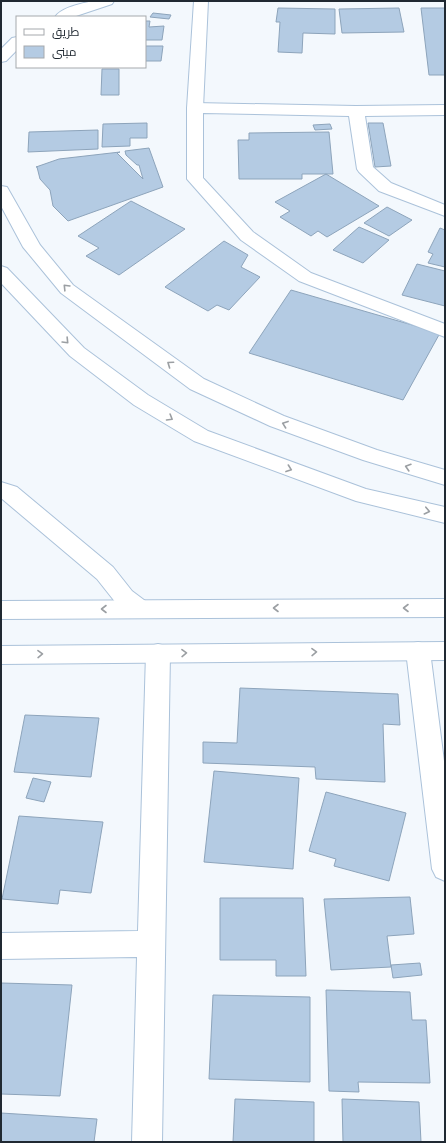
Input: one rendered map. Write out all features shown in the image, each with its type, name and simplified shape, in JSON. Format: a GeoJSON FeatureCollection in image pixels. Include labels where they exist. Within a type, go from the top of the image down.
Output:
{"type":"FeatureCollection","features":[{"type":"Feature","properties":{"kind":"street"},"geometry":{"type":"LineString","coordinates":[[64,16],[74,11],[107,1]]}},
{"type":"Feature","properties":{"kind":"street"},"geometry":{"type":"LineString","coordinates":[[201,1],[196,108],[195,179],[247,236],[305,277],[445,331]]}},
{"type":"Feature","properties":{"kind":"street"},"geometry":{"type":"LineString","coordinates":[[1,58],[16,42]]}},
{"type":"Feature","properties":{"kind":"street"},"geometry":{"type":"LineString","coordinates":[[196,108],[356,111],[445,110]]}},
{"type":"Feature","properties":{"kind":"street"},"geometry":{"type":"LineString","coordinates":[[356,111],[365,169],[385,187],[445,211]]}},
{"type":"Feature","properties":{"kind":"street"},"geometry":{"type":"LineString","coordinates":[[1,191],[32,248],[68,289],[197,384],[277,421],[370,455],[445,478]]}},
{"type":"Feature","properties":{"kind":"street"},"geometry":{"type":"LineString","coordinates":[[1,272],[77,352],[141,400],[201,436],[363,496],[445,515]]}},
{"type":"Feature","properties":{"kind":"street"},"geometry":{"type":"LineString","coordinates":[[1,490],[10,492],[105,573],[124,597],[140,609]]}},
{"type":"Feature","properties":{"kind":"street"},"geometry":{"type":"LineString","coordinates":[[1,610],[445,608]]}},
{"type":"Feature","properties":{"kind":"street"},"geometry":{"type":"LineString","coordinates":[[1,655],[445,650]]}},
{"type":"Feature","properties":{"kind":"street"},"geometry":{"type":"LineString","coordinates":[[418,651],[445,869]]}},
{"type":"Feature","properties":{"kind":"street"},"geometry":{"type":"LineString","coordinates":[[147,1142],[158,653]]}},
{"type":"Feature","properties":{"kind":"street"},"geometry":{"type":"LineString","coordinates":[[1,946],[152,944]]}},
{"type":"Feature","properties":{"kind":"building"},"geometry":{"type":"Polygon","coordinates":[[[278,8],[335,9],[335,34],[303,33],[302,53],[278,52],[280,22],[276,22],[278,8]]]}},
{"type":"Feature","properties":{"kind":"building"},"geometry":{"type":"Polygon","coordinates":[[[399,8],[404,32],[342,33],[339,9],[399,8]]]}},
{"type":"Feature","properties":{"kind":"building"},"geometry":{"type":"Polygon","coordinates":[[[421,8],[445,8],[445,75],[429,75],[421,8]]]}},
{"type":"Feature","properties":{"kind":"building"},"geometry":{"type":"Polygon","coordinates":[[[153,13],[171,15],[169,19],[150,17],[153,13]]]}},
{"type":"Feature","properties":{"kind":"building"},"geometry":{"type":"Polygon","coordinates":[[[146,21],[150,21],[149,27],[164,26],[162,40],[146,40],[146,21]]]}},
{"type":"Feature","properties":{"kind":"building"},"geometry":{"type":"Polygon","coordinates":[[[146,46],[163,46],[161,61],[146,61],[146,46]]]}},
{"type":"Feature","properties":{"kind":"building"},"geometry":{"type":"Polygon","coordinates":[[[102,69],[119,69],[119,95],[101,95],[102,69]]]}},
{"type":"Feature","properties":{"kind":"building"},"geometry":{"type":"Polygon","coordinates":[[[147,123],[147,138],[130,138],[130,146],[102,147],[103,124],[147,123]]]}},
{"type":"Feature","properties":{"kind":"building"},"geometry":{"type":"Polygon","coordinates":[[[368,123],[383,123],[391,166],[375,167],[368,123]]]}},
{"type":"Feature","properties":{"kind":"building"},"geometry":{"type":"Polygon","coordinates":[[[330,124],[332,129],[315,130],[313,125],[330,124]]]}},
{"type":"Feature","properties":{"kind":"building"},"geometry":{"type":"Polygon","coordinates":[[[98,130],[98,149],[28,152],[29,132],[98,130]]]}},
{"type":"Feature","properties":{"kind":"building"},"geometry":{"type":"Polygon","coordinates":[[[329,132],[333,174],[302,174],[302,179],[239,179],[238,140],[249,140],[249,133],[329,132]]]}},
{"type":"Feature","properties":{"kind":"building"},"geometry":{"type":"Polygon","coordinates":[[[149,148],[163,187],[68,221],[53,206],[50,190],[40,179],[36,167],[59,159],[120,152],[117,153],[143,179],[139,165],[137,165],[126,155],[125,151],[149,148]]]}},
{"type":"Feature","properties":{"kind":"building"},"geometry":{"type":"Polygon","coordinates":[[[326,174],[379,206],[327,237],[318,231],[311,236],[280,217],[290,211],[275,202],[326,174]]]}},
{"type":"Feature","properties":{"kind":"building"},"geometry":{"type":"Polygon","coordinates":[[[131,201],[185,229],[119,275],[86,256],[99,248],[78,236],[131,201]]]}},
{"type":"Feature","properties":{"kind":"building"},"geometry":{"type":"Polygon","coordinates":[[[387,207],[412,220],[389,236],[364,223],[387,207]]]}},
{"type":"Feature","properties":{"kind":"building"},"geometry":{"type":"Polygon","coordinates":[[[359,227],[389,240],[363,263],[333,250],[359,227]]]}},
{"type":"Feature","properties":{"kind":"building"},"geometry":{"type":"Polygon","coordinates":[[[440,228],[445,230],[445,267],[428,263],[433,254],[428,252],[440,228]]]}},
{"type":"Feature","properties":{"kind":"building"},"geometry":{"type":"Polygon","coordinates":[[[224,241],[248,255],[241,267],[260,277],[229,310],[217,305],[208,311],[165,287],[224,241]]]}},
{"type":"Feature","properties":{"kind":"building"},"geometry":{"type":"Polygon","coordinates":[[[417,264],[445,271],[445,306],[402,295],[417,264]]]}},
{"type":"Feature","properties":{"kind":"building"},"geometry":{"type":"Polygon","coordinates":[[[291,290],[440,333],[403,400],[249,353],[291,290]]]}},
{"type":"Feature","properties":{"kind":"building"},"geometry":{"type":"Polygon","coordinates":[[[240,688],[398,694],[400,725],[383,724],[385,782],[316,779],[315,767],[203,763],[203,742],[237,743],[240,688]]]}},
{"type":"Feature","properties":{"kind":"building"},"geometry":{"type":"Polygon","coordinates":[[[25,715],[99,718],[91,777],[14,772],[25,715]]]}},
{"type":"Feature","properties":{"kind":"building"},"geometry":{"type":"Polygon","coordinates":[[[214,771],[299,778],[293,869],[204,862],[214,771]]]}},
{"type":"Feature","properties":{"kind":"building"},"geometry":{"type":"Polygon","coordinates":[[[33,778],[51,782],[44,802],[26,798],[33,778]]]}},
{"type":"Feature","properties":{"kind":"building"},"geometry":{"type":"Polygon","coordinates":[[[326,792],[406,813],[389,881],[334,866],[336,859],[309,851],[326,792]]]}},
{"type":"Feature","properties":{"kind":"building"},"geometry":{"type":"Polygon","coordinates":[[[19,816],[103,822],[91,893],[60,890],[58,904],[2,899],[19,816]]]}},
{"type":"Feature","properties":{"kind":"building"},"geometry":{"type":"Polygon","coordinates":[[[410,897],[414,934],[387,936],[391,967],[331,970],[324,899],[410,897]]]}},
{"type":"Feature","properties":{"kind":"building"},"geometry":{"type":"Polygon","coordinates":[[[220,898],[303,898],[306,976],[276,976],[276,960],[220,960],[220,898]]]}},
{"type":"Feature","properties":{"kind":"building"},"geometry":{"type":"Polygon","coordinates":[[[420,963],[422,975],[393,978],[391,965],[420,963]]]}},
{"type":"Feature","properties":{"kind":"building"},"geometry":{"type":"Polygon","coordinates":[[[1,983],[72,985],[60,1096],[1,1094],[1,983]]]}},
{"type":"Feature","properties":{"kind":"building"},"geometry":{"type":"Polygon","coordinates":[[[326,990],[410,992],[412,1020],[426,1020],[430,1083],[358,1082],[359,1092],[329,1091],[326,990]]]}},
{"type":"Feature","properties":{"kind":"building"},"geometry":{"type":"Polygon","coordinates":[[[213,995],[310,997],[310,1082],[209,1079],[213,995]]]}},
{"type":"Feature","properties":{"kind":"building"},"geometry":{"type":"Polygon","coordinates":[[[235,1099],[314,1102],[314,1142],[233,1142],[235,1099]]]}},
{"type":"Feature","properties":{"kind":"building"},"geometry":{"type":"Polygon","coordinates":[[[342,1099],[419,1102],[421,1142],[343,1142],[342,1099]]]}},
{"type":"Feature","properties":{"kind":"building"},"geometry":{"type":"Polygon","coordinates":[[[1,1113],[97,1119],[94,1142],[1,1142],[1,1113]]]}}]}
